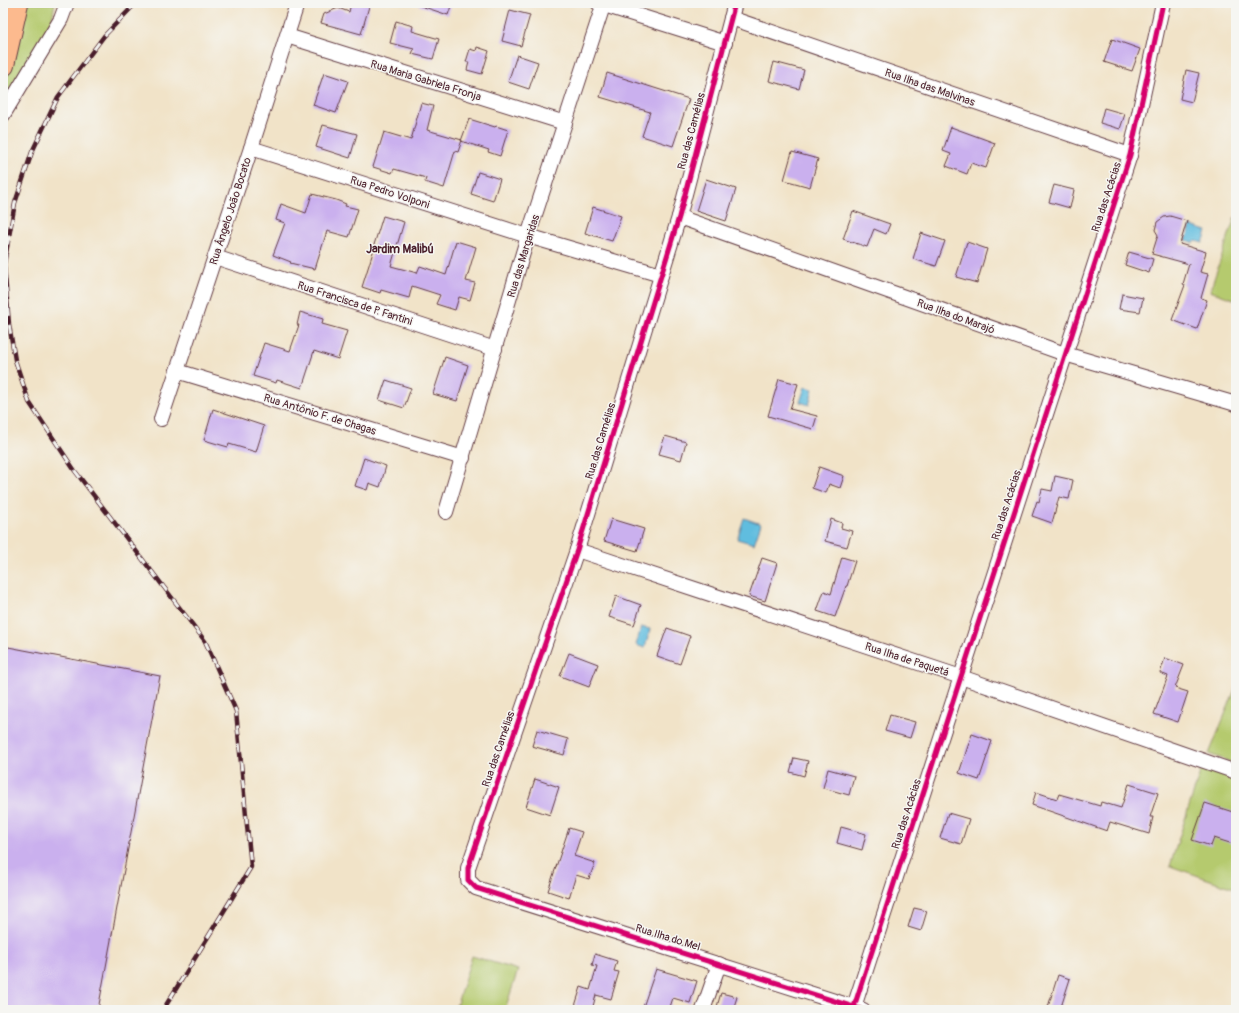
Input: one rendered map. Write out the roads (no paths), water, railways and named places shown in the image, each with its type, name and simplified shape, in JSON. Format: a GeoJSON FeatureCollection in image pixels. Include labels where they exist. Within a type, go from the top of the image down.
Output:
{"type":"FeatureCollection","features":[{"type":"Feature","properties":{"kind":"main road"},"geometry":{"type":"LineString","coordinates":[[3,65],[17,3]]}},
{"type":"Feature","properties":{"kind":"street"},"geometry":{"type":"LineString","coordinates":[[3,115],[61,19],[67,3]]}},
{"type":"Feature","properties":{"kind":"street","name":"Rua Ângelo João Bocato"},"geometry":{"type":"LineString","coordinates":[[161,419],[296,7],[299,3]]}},
{"type":"Feature","properties":{"kind":"street","name":"Rua das Camélias"},"geometry":{"type":"LineString","coordinates":[[468,880],[468,868],[577,550],[679,217],[735,3]]}},
{"type":"Feature","properties":{"kind":"street","name":"Rua das Acácias"},"geometry":{"type":"LineString","coordinates":[[857,1009],[1064,354],[1130,155],[1163,3]]}},
{"type":"Feature","properties":{"kind":"street"},"geometry":{"type":"LineString","coordinates":[[602,4],[725,43]]}},
{"type":"Feature","properties":{"kind":"street","name":"Rua das Margaridas"},"geometry":{"type":"LineString","coordinates":[[446,512],[528,236],[565,124],[602,4]]}},
{"type":"Feature","properties":{"kind":"street","name":"Rua Ilha das Malvinas"},"geometry":{"type":"LineString","coordinates":[[731,18],[1130,155]]}},
{"type":"Feature","properties":{"kind":"street","name":"Rua Maria Gabriela Fronja"},"geometry":{"type":"LineString","coordinates":[[287,36],[565,124]]}},
{"type":"Feature","properties":{"kind":"street","name":"Rua Pedro Volponi"},"geometry":{"type":"LineString","coordinates":[[251,148],[528,236],[661,275]]}},
{"type":"Feature","properties":{"kind":"street","name":"Rua Ilha do Marajó"},"geometry":{"type":"LineString","coordinates":[[679,217],[1064,354],[1236,404]]}},
{"type":"Feature","properties":{"kind":"street","name":"Rua Francisca de P. Fantini"},"geometry":{"type":"LineString","coordinates":[[215,257],[495,348]]}},
{"type":"Feature","properties":{"kind":"street","name":"Rua Antônio F. de Chagas"},"geometry":{"type":"LineString","coordinates":[[177,371],[462,458]]}},
{"type":"Feature","properties":{"kind":"street","name":"Rua Ilha de Paquetá"},"geometry":{"type":"LineString","coordinates":[[577,550],[961,677],[1236,772]]}},
{"type":"Feature","properties":{"kind":"street","name":"Rua Ilha do Mel"},"geometry":{"type":"LineString","coordinates":[[468,880],[476,888],[857,1009]]}},
{"type":"Feature","properties":{"kind":"street"},"geometry":{"type":"LineString","coordinates":[[703,1010],[719,964]]}},
{"type":"Feature","properties":{"kind":"water"},"geometry":{"type":"Polygon","coordinates":[[[1191,226],[1207,231],[1203,243],[1196,241],[1194,243],[1186,240],[1191,226]]]}},
{"type":"Feature","properties":{"kind":"water"},"geometry":{"type":"Polygon","coordinates":[[[805,387],[813,389],[809,405],[800,402],[805,387]]]}},
{"type":"Feature","properties":{"kind":"water"},"geometry":{"type":"Polygon","coordinates":[[[744,518],[761,524],[754,544],[737,539],[744,518]]]}},
{"type":"Feature","properties":{"kind":"water"},"geometry":{"type":"Polygon","coordinates":[[[641,627],[650,629],[645,648],[636,645],[641,627]]]}},
{"type":"Feature","properties":{"kind":"railway"},"geometry":{"type":"LineString","coordinates":[[136,3],[104,36],[58,97],[32,152],[15,203],[4,264],[9,324],[15,360],[29,402],[75,471],[205,641],[236,711],[251,867],[163,1010]]}},
{"type":"Feature","properties":{"kind":"district","name":"Jardim Malibú"},"geometry":{"type":"Point","coordinates":[400,249]}}]}
